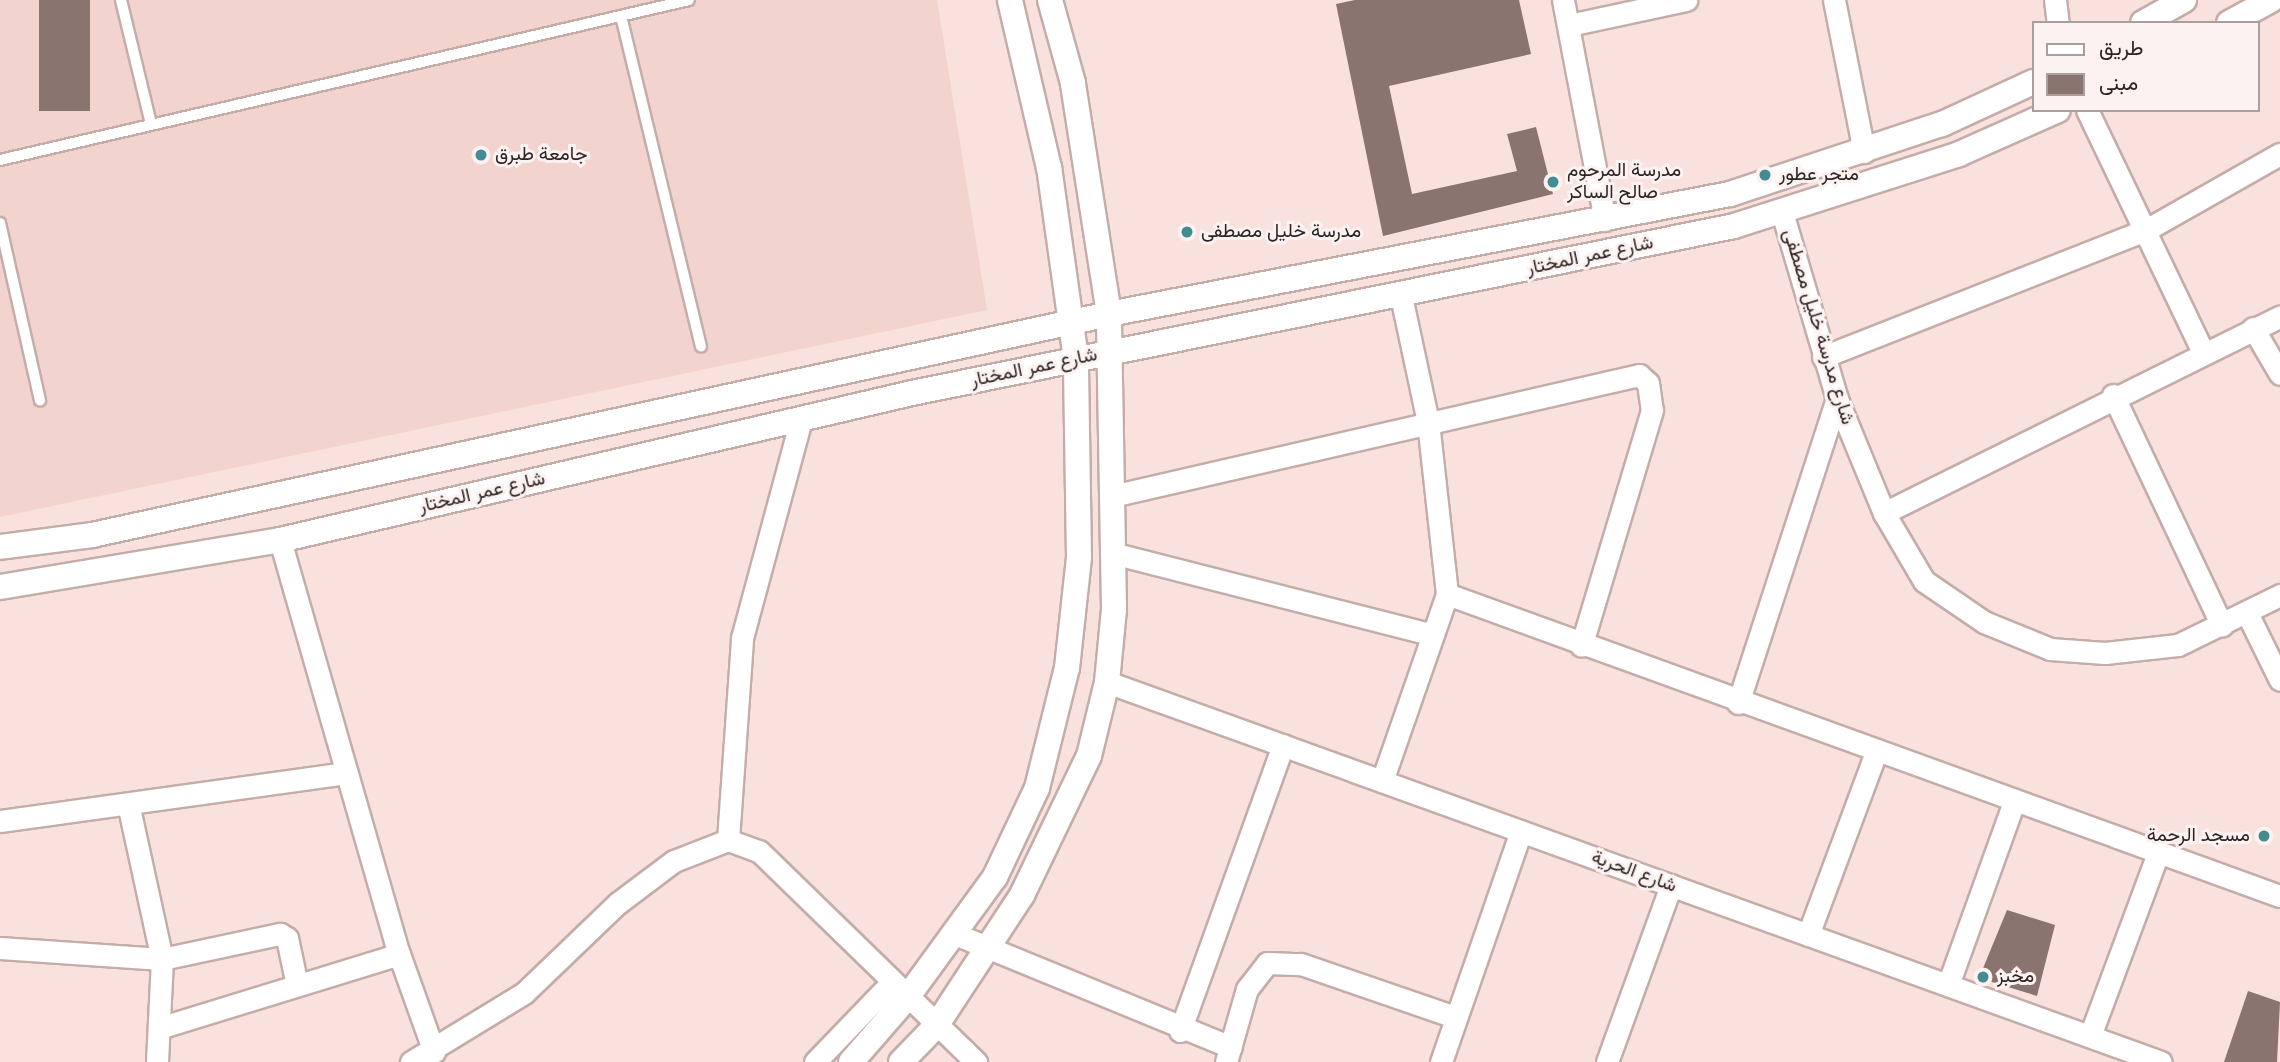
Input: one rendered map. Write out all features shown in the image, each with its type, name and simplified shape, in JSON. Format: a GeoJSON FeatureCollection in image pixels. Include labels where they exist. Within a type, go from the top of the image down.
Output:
{"type":"FeatureCollection","features":[{"type":"Feature","properties":{"kind":"street"},"geometry":{"type":"LineString","coordinates":[[815,1062],[898,991],[955,934],[1015,837],[1057,721],[1079,558],[1076,359],[1049,168],[1010,0]]}},
{"type":"Feature","properties":{"kind":"street"},"geometry":{"type":"LineString","coordinates":[[901,1062],[936,1026],[1048,847],[1089,756],[1108,682],[1112,553],[1109,314],[1073,83],[1050,0]]}},
{"type":"Feature","properties":{"kind":"street"},"geometry":{"type":"LineString","coordinates":[[1563,0],[1605,220]]}},
{"type":"Feature","properties":{"kind":"street"},"geometry":{"type":"LineString","coordinates":[[1569,25],[1686,0]]}},
{"type":"Feature","properties":{"kind":"street"},"geometry":{"type":"LineString","coordinates":[[1833,0],[1864,152]]}},
{"type":"Feature","properties":{"kind":"street"},"geometry":{"type":"LineString","coordinates":[[2055,0],[2058,21]]}},
{"type":"Feature","properties":{"kind":"street"},"geometry":{"type":"LineString","coordinates":[[2147,21],[2184,0]]}},
{"type":"Feature","properties":{"kind":"street"},"geometry":{"type":"LineString","coordinates":[[2233,21],[2271,0]]}},
{"type":"Feature","properties":{"kind":"street","name":"شارع عمر المختار"},"geometry":{"type":"LineString","coordinates":[[0,547],[92,535],[1070,322],[1730,194],[1864,152],[2032,82]]}},
{"type":"Feature","properties":{"kind":"street","name":"شارع عمر المختار"},"geometry":{"type":"LineString","coordinates":[[0,587],[280,540],[801,419],[1111,351],[1401,296],[1782,212],[1959,154],[2054,112]]}},
{"type":"Feature","properties":{"kind":"street"},"geometry":{"type":"LineString","coordinates":[[2088,112],[2203,352]]}},
{"type":"Feature","properties":{"kind":"street"},"geometry":{"type":"LineString","coordinates":[[1823,357],[2146,230],[2280,154]]}},
{"type":"Feature","properties":{"kind":"street","name":"شارع مدرسة خليل مصطفى"},"geometry":{"type":"LineString","coordinates":[[1782,212],[1837,399],[1884,513],[1924,581],[1984,622],[2050,649],[2105,653],[2178,645],[2248,615],[2280,595]]}},
{"type":"Feature","properties":{"kind":"street"},"geometry":{"type":"LineString","coordinates":[[1381,781],[1447,594],[1428,422],[1401,296]]}},
{"type":"Feature","properties":{"kind":"street"},"geometry":{"type":"LineString","coordinates":[[1884,513],[2113,395],[2280,316]]}},
{"type":"Feature","properties":{"kind":"street"},"geometry":{"type":"LineString","coordinates":[[2253,328],[2280,374]]}},
{"type":"Feature","properties":{"kind":"street"},"geometry":{"type":"LineString","coordinates":[[1112,496],[1623,376],[1639,375],[1648,383],[1652,410],[1636,480],[1581,646]]}},
{"type":"Feature","properties":{"kind":"street"},"geometry":{"type":"LineString","coordinates":[[2113,395],[2222,626]]}},
{"type":"Feature","properties":{"kind":"street"},"geometry":{"type":"LineString","coordinates":[[1738,703],[1837,399]]}},
{"type":"Feature","properties":{"kind":"street"},"geometry":{"type":"LineString","coordinates":[[728,839],[743,638],[801,419]]}},
{"type":"Feature","properties":{"kind":"street"},"geometry":{"type":"LineString","coordinates":[[280,540],[399,954],[434,1052]]}},
{"type":"Feature","properties":{"kind":"street"},"geometry":{"type":"LineString","coordinates":[[1112,553],[1433,635]]}},
{"type":"Feature","properties":{"kind":"street"},"geometry":{"type":"LineString","coordinates":[[1447,594],[1738,703],[2280,896]]}},
{"type":"Feature","properties":{"kind":"street"},"geometry":{"type":"LineString","coordinates":[[2248,615],[2280,680]]}},
{"type":"Feature","properties":{"kind":"street","name":"شارع الحرية"},"geometry":{"type":"LineString","coordinates":[[1108,682],[2161,1062]]}},
{"type":"Feature","properties":{"kind":"street"},"geometry":{"type":"LineString","coordinates":[[1180,1031],[1283,745]]}},
{"type":"Feature","properties":{"kind":"street"},"geometry":{"type":"LineString","coordinates":[[1808,935],[1876,752]]}},
{"type":"Feature","properties":{"kind":"street"},"geometry":{"type":"LineString","coordinates":[[0,821],[128,807],[345,773]]}},
{"type":"Feature","properties":{"kind":"street"},"geometry":{"type":"LineString","coordinates":[[1948,985],[2014,803]]}},
{"type":"Feature","properties":{"kind":"street"},"geometry":{"type":"LineString","coordinates":[[128,807],[162,959],[157,1062]]}},
{"type":"Feature","properties":{"kind":"street"},"geometry":{"type":"LineString","coordinates":[[1441,1062],[1521,831]]}},
{"type":"Feature","properties":{"kind":"street"},"geometry":{"type":"LineString","coordinates":[[411,1062],[434,1052],[524,993],[618,903],[674,861],[728,839],[759,851],[898,991],[976,1062]]}},
{"type":"Feature","properties":{"kind":"street"},"geometry":{"type":"LineString","coordinates":[[2090,1036],[2158,853]]}},
{"type":"Feature","properties":{"kind":"street"},"geometry":{"type":"LineString","coordinates":[[1607,1062],[1671,885]]}},
{"type":"Feature","properties":{"kind":"street"},"geometry":{"type":"LineString","coordinates":[[0,948],[162,959],[280,934],[287,938],[297,985]]}},
{"type":"Feature","properties":{"kind":"street"},"geometry":{"type":"LineString","coordinates":[[955,934],[1229,1054],[1247,989],[1267,963],[1301,964],[1455,1017]]}},
{"type":"Feature","properties":{"kind":"street"},"geometry":{"type":"LineString","coordinates":[[159,1028],[399,954]]}},
{"type":"Feature","properties":{"kind":"street"},"geometry":{"type":"LineString","coordinates":[[851,1062],[898,991]]}},
{"type":"Feature","properties":{"kind":"lane"},"geometry":{"type":"LineString","coordinates":[[121,0],[151,124]]}},
{"type":"Feature","properties":{"kind":"lane"},"geometry":{"type":"LineString","coordinates":[[0,160],[621,16],[648,5],[689,0]]}},
{"type":"Feature","properties":{"kind":"lane"},"geometry":{"type":"LineString","coordinates":[[621,16],[701,346]]}},
{"type":"Feature","properties":{"kind":"lane"},"geometry":{"type":"LineString","coordinates":[[0,223],[40,401]]}},
{"type":"Feature","properties":{"kind":"shaded area","name":"جامعة طبرق"},"geometry":{"type":"Polygon","coordinates":[[[0,0],[937,0],[987,310],[0,517],[0,0]]]}},
{"type":"Feature","properties":{"kind":"building"},"geometry":{"type":"Polygon","coordinates":[[[39,0],[90,0],[90,111],[39,111],[39,0]]]}},
{"type":"Feature","properties":{"kind":"building"},"geometry":{"type":"Polygon","coordinates":[[[1355,0],[1519,0],[1531,54],[1389,86],[1412,194],[1517,171],[1507,134],[1536,127],[1553,194],[1383,236],[1336,4],[1355,0]]]}},
{"type":"Feature","properties":{"kind":"building"},"geometry":{"type":"Polygon","coordinates":[[[2007,910],[2055,925],[2037,996],[1979,978],[2007,910]]]}},
{"type":"Feature","properties":{"kind":"building"},"geometry":{"type":"Polygon","coordinates":[[[2248,991],[2280,1002],[2277,1062],[2224,1062],[2248,991]]]}},
{"type":"Feature","properties":{"kind":"place","name":"جامعة طبرق"},"geometry":{"type":"Point","coordinates":[481,155]}},
{"type":"Feature","properties":{"kind":"place","name":"متجر عطور"},"geometry":{"type":"Point","coordinates":[1765,175]}},
{"type":"Feature","properties":{"kind":"place","name":"مدرسة المرحوم صالح الساكر"},"geometry":{"type":"Point","coordinates":[1553,182]}},
{"type":"Feature","properties":{"kind":"place","name":"مدرسة خليل مصطفى"},"geometry":{"type":"Point","coordinates":[1187,232]}},
{"type":"Feature","properties":{"kind":"place","name":"مسجد الرحمة"},"geometry":{"type":"Point","coordinates":[2264,836]}},
{"type":"Feature","properties":{"kind":"place","name":"مخبز"},"geometry":{"type":"Point","coordinates":[1983,977]}}]}
